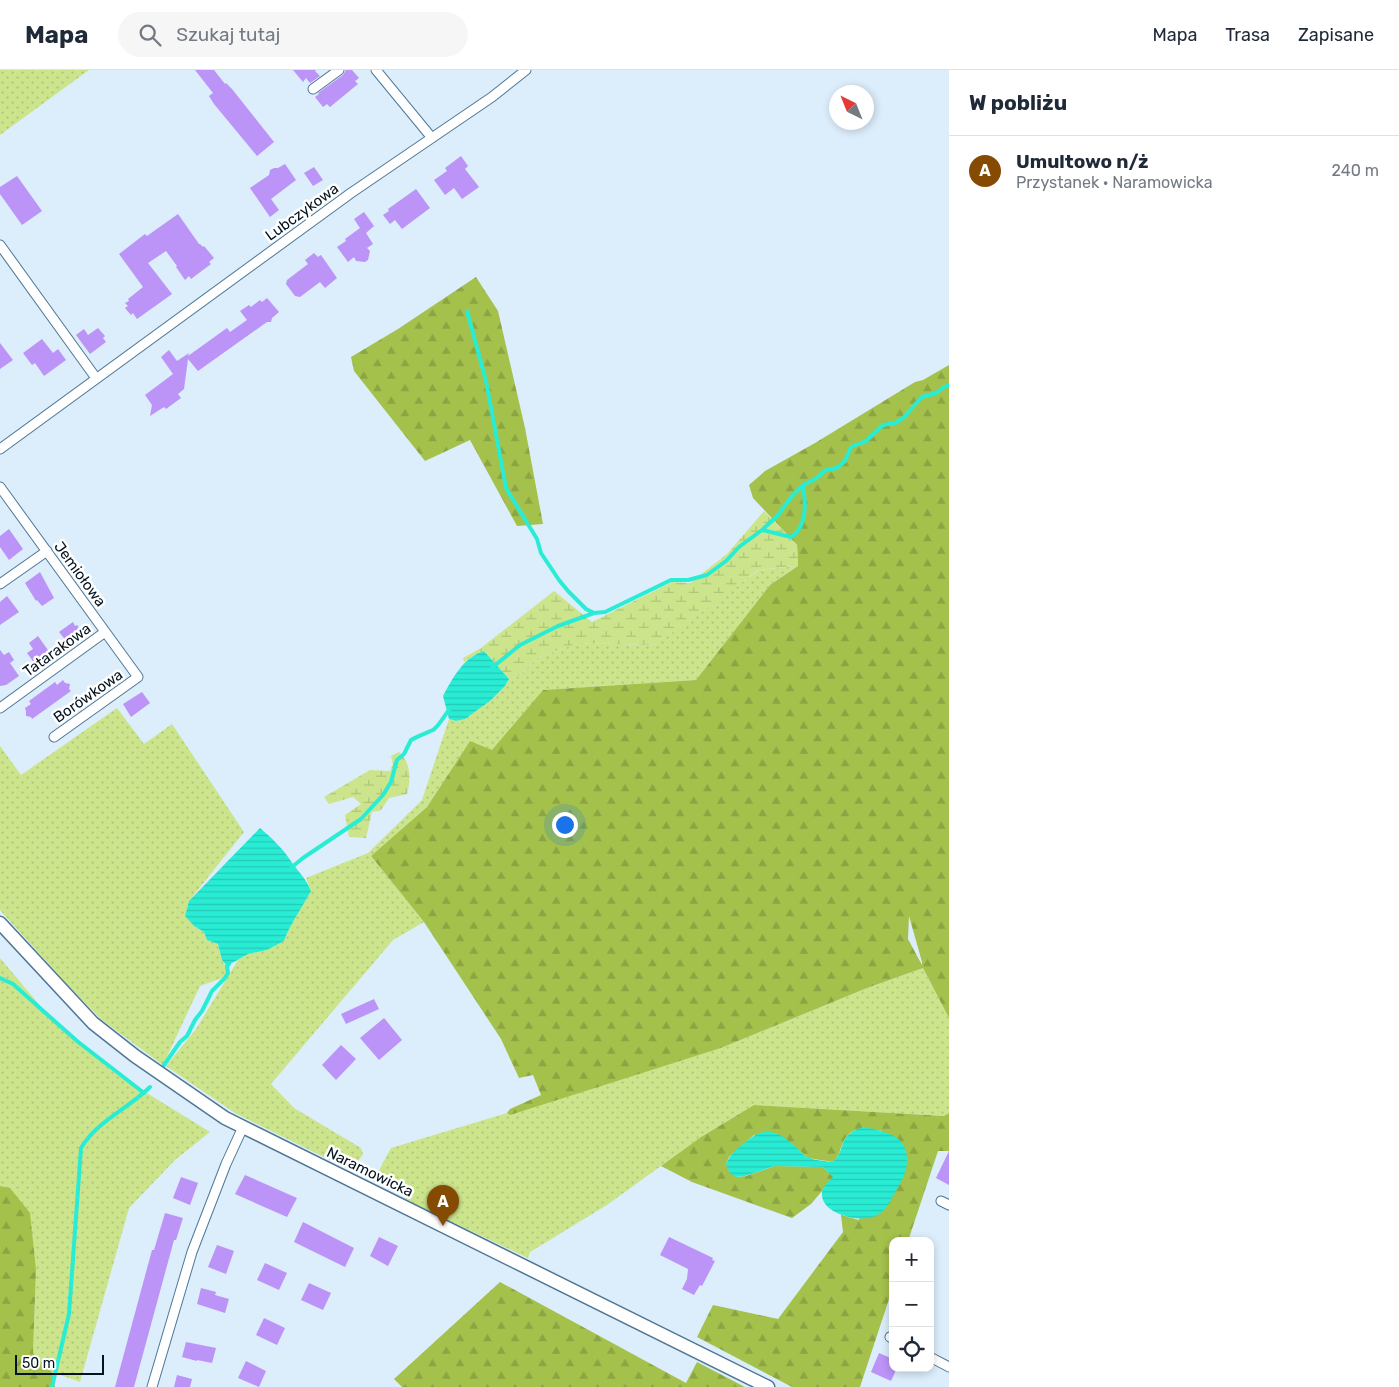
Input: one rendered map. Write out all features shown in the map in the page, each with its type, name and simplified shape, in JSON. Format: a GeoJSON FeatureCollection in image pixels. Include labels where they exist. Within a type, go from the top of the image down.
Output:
{"type":"FeatureCollection","features":[{"type":"Feature","properties":{"kind":"street"},"geometry":{"type":"LineString","coordinates":[[313,89],[339,70]]}},
{"type":"Feature","properties":{"kind":"street"},"geometry":{"type":"LineString","coordinates":[[376,70],[432,138]]}},
{"type":"Feature","properties":{"kind":"street","name":"Lubczykowa"},"geometry":{"type":"LineString","coordinates":[[0,449],[351,193],[492,96],[526,70]]}},
{"type":"Feature","properties":{"kind":"street"},"geometry":{"type":"LineString","coordinates":[[0,246],[96,378]]}},
{"type":"Feature","properties":{"kind":"street","name":"Jemiołowa"},"geometry":{"type":"LineString","coordinates":[[0,487],[138,677]]}},
{"type":"Feature","properties":{"kind":"street"},"geometry":{"type":"LineString","coordinates":[[0,584],[47,552]]}},
{"type":"Feature","properties":{"kind":"street","name":"Tatarakowa"},"geometry":{"type":"LineString","coordinates":[[0,708],[105,632]]}},
{"type":"Feature","properties":{"kind":"street","name":"Borówkowa"},"geometry":{"type":"LineString","coordinates":[[54,737],[138,677]]}},
{"type":"Feature","properties":{"kind":"street","name":"Naramowicka"},"geometry":{"type":"LineString","coordinates":[[0,923],[65,994],[106,1033],[201,1102],[243,1127],[768,1387]]}},
{"type":"Feature","properties":{"kind":"street"},"geometry":{"type":"LineString","coordinates":[[152,1387],[192,1252],[226,1164],[243,1127]]}},
{"type":"Feature","properties":{"kind":"street"},"geometry":{"type":"LineString","coordinates":[[934,1360],[949,1367]]}},
{"type":"Feature","properties":{"kind":"green space"},"geometry":{"type":"Polygon","coordinates":[[[0,70],[89,70],[0,135],[0,70]]]}},
{"type":"Feature","properties":{"kind":"green space"},"geometry":{"type":"Polygon","coordinates":[[[476,277],[498,311],[525,428],[543,524],[517,526],[470,440],[425,461],[354,371],[351,357],[398,329],[476,277]]]}},
{"type":"Feature","properties":{"kind":"green space"},"geometry":{"type":"Polygon","coordinates":[[[949,365],[949,1018],[923,968],[867,988],[721,1048],[510,1115],[507,1113],[510,1109],[541,1095],[533,1075],[519,1078],[501,1039],[424,922],[371,856],[427,807],[470,741],[492,750],[543,690],[696,680],[770,585],[798,566],[797,545],[753,498],[749,485],[765,471],[915,382],[923,380],[949,365]],[[909,916],[908,939],[922,965],[909,916]]]}},
{"type":"Feature","properties":{"kind":"green space"},"geometry":{"type":"Polygon","coordinates":[[[764,511],[797,545],[798,566],[758,570],[700,614],[654,645],[578,643],[537,658],[519,676],[509,679],[484,651],[464,662],[463,658],[481,648],[554,591],[592,622],[672,582],[690,583],[727,554],[764,511]]]}},
{"type":"Feature","properties":{"kind":"green space"},"geometry":{"type":"Polygon","coordinates":[[[798,566],[770,585],[696,680],[543,690],[492,751],[470,741],[427,807],[371,856],[424,922],[393,940],[271,1084],[294,1108],[361,1148],[363,1154],[357,1162],[344,1167],[235,1113],[166,1066],[196,1029],[238,960],[248,954],[267,950],[284,941],[311,891],[306,878],[368,853],[422,800],[449,719],[456,721],[465,719],[490,701],[505,686],[509,679],[519,676],[537,658],[578,643],[654,645],[759,570],[798,566]]]}},
{"type":"Feature","properties":{"kind":"green space"},"geometry":{"type":"Polygon","coordinates":[[[117,708],[144,744],[172,724],[244,832],[189,901],[185,916],[194,926],[204,932],[207,940],[218,944],[222,960],[227,969],[225,977],[200,986],[163,1065],[102,1020],[70,988],[0,910],[0,746],[21,775],[117,708]]]}},
{"type":"Feature","properties":{"kind":"green space"},"geometry":{"type":"Polygon","coordinates":[[[399,752],[408,766],[409,783],[407,794],[389,798],[381,810],[372,812],[366,838],[349,837],[345,815],[361,804],[353,797],[329,804],[324,797],[370,770],[390,771],[393,764],[391,756],[399,752]]]}},
{"type":"Feature","properties":{"kind":"green space"},"geometry":{"type":"Polygon","coordinates":[[[0,958],[53,1021],[116,1074],[210,1132],[175,1160],[129,1208],[80,1382],[52,1372],[33,1353],[36,1270],[10,1189],[0,1186],[0,958]]]}},
{"type":"Feature","properties":{"kind":"green space"},"geometry":{"type":"Polygon","coordinates":[[[923,968],[949,1018],[949,1113],[945,1116],[754,1105],[701,1137],[607,1205],[530,1252],[528,1258],[408,1201],[378,1172],[391,1148],[507,1113],[510,1114],[721,1048],[867,988],[923,968]]]}},
{"type":"Feature","properties":{"kind":"green space"},"geometry":{"type":"Polygon","coordinates":[[[754,1105],[944,1116],[949,1113],[949,1151],[938,1151],[909,1237],[889,1237],[889,1299],[860,1387],[792,1387],[697,1337],[713,1305],[778,1319],[843,1232],[841,1215],[859,1220],[882,1131],[859,1129],[849,1134],[833,1162],[808,1158],[788,1141],[754,1135],[729,1157],[726,1164],[736,1177],[746,1176],[775,1166],[823,1167],[834,1177],[811,1204],[792,1218],[692,1182],[661,1166],[701,1137],[754,1105]]]}},
{"type":"Feature","properties":{"kind":"green space"},"geometry":{"type":"Polygon","coordinates":[[[0,1186],[10,1188],[30,1213],[36,1270],[33,1353],[52,1372],[55,1387],[0,1387],[0,1186]]]}},
{"type":"Feature","properties":{"kind":"green space"},"geometry":{"type":"Polygon","coordinates":[[[500,1282],[686,1383],[697,1362],[745,1387],[402,1387],[394,1379],[500,1282]]]}},
{"type":"Feature","properties":{"kind":"shaded area"},"geometry":{"type":"Polygon","coordinates":[[[484,651],[509,679],[505,686],[490,701],[465,719],[456,721],[449,719],[443,696],[455,675],[465,663],[470,658],[484,651]]]}},
{"type":"Feature","properties":{"kind":"shaded area"},"geometry":{"type":"Polygon","coordinates":[[[260,828],[286,854],[305,879],[311,891],[284,941],[267,950],[248,954],[227,966],[222,960],[218,944],[207,940],[204,932],[194,926],[185,916],[189,901],[260,828]]]}},
{"type":"Feature","properties":{"kind":"shaded area"},"geometry":{"type":"Polygon","coordinates":[[[863,1127],[878,1130],[899,1140],[906,1152],[907,1160],[904,1176],[888,1205],[883,1211],[871,1218],[845,1216],[837,1213],[824,1203],[823,1190],[833,1177],[823,1167],[775,1166],[736,1177],[730,1173],[726,1164],[732,1154],[744,1143],[754,1136],[767,1132],[779,1135],[808,1157],[833,1162],[849,1134],[863,1127]]]}},
{"type":"Feature","properties":{"kind":"building"},"geometry":{"type":"Polygon","coordinates":[[[195,70],[214,70],[225,84],[232,89],[274,142],[257,156],[214,104],[209,96],[213,93],[195,70]]]}},
{"type":"Feature","properties":{"kind":"building"},"geometry":{"type":"Polygon","coordinates":[[[293,70],[316,70],[320,76],[310,83],[306,78],[303,82],[293,70]]]}},
{"type":"Feature","properties":{"kind":"building"},"geometry":{"type":"Polygon","coordinates":[[[346,70],[352,70],[359,78],[355,81],[358,84],[330,107],[327,104],[323,107],[315,97],[343,75],[346,70]]]}},
{"type":"Feature","properties":{"kind":"building"},"geometry":{"type":"Polygon","coordinates":[[[461,156],[468,166],[465,169],[479,187],[462,199],[454,188],[445,195],[434,180],[447,171],[445,168],[461,156]]]}},
{"type":"Feature","properties":{"kind":"building"},"geometry":{"type":"Polygon","coordinates":[[[285,164],[296,180],[271,199],[279,210],[270,217],[250,188],[269,175],[270,170],[285,164]]]}},
{"type":"Feature","properties":{"kind":"building"},"geometry":{"type":"Polygon","coordinates":[[[314,167],[323,180],[313,186],[304,173],[314,167]]]}},
{"type":"Feature","properties":{"kind":"building"},"geometry":{"type":"Polygon","coordinates":[[[17,176],[42,211],[22,225],[0,194],[0,187],[17,176]]]}},
{"type":"Feature","properties":{"kind":"building"},"geometry":{"type":"Polygon","coordinates":[[[416,189],[430,208],[402,229],[395,220],[390,224],[383,215],[389,211],[388,209],[416,189]]]}},
{"type":"Feature","properties":{"kind":"building"},"geometry":{"type":"Polygon","coordinates":[[[364,212],[374,226],[366,233],[373,244],[367,248],[370,251],[368,260],[365,262],[356,261],[354,257],[348,262],[337,247],[360,228],[354,219],[364,212]]]}},
{"type":"Feature","properties":{"kind":"building"},"geometry":{"type":"Polygon","coordinates":[[[178,214],[199,244],[204,246],[214,258],[209,262],[211,264],[191,279],[189,276],[185,280],[166,251],[148,263],[172,294],[137,319],[133,313],[131,315],[125,308],[128,306],[125,303],[143,287],[119,254],[145,234],[147,236],[178,214]]]}},
{"type":"Feature","properties":{"kind":"building"},"geometry":{"type":"Polygon","coordinates":[[[314,253],[318,257],[321,255],[337,278],[325,288],[320,282],[300,297],[295,296],[286,284],[287,280],[308,264],[305,260],[314,253]]]}},
{"type":"Feature","properties":{"kind":"building"},"geometry":{"type":"Polygon","coordinates":[[[267,298],[279,312],[272,318],[271,322],[267,322],[198,371],[188,359],[184,389],[178,394],[181,398],[166,409],[164,407],[150,416],[152,405],[145,395],[173,374],[161,357],[169,350],[177,361],[189,353],[188,356],[227,328],[230,332],[247,320],[240,311],[249,305],[251,307],[260,300],[262,302],[267,298]]]}},
{"type":"Feature","properties":{"kind":"building"},"geometry":{"type":"Polygon","coordinates":[[[98,328],[105,336],[103,338],[106,342],[90,354],[76,335],[84,329],[88,335],[98,328]]]}},
{"type":"Feature","properties":{"kind":"building"},"geometry":{"type":"Polygon","coordinates":[[[42,339],[53,353],[58,349],[66,360],[44,376],[35,363],[32,365],[23,353],[42,339]]]}},
{"type":"Feature","properties":{"kind":"building"},"geometry":{"type":"Polygon","coordinates":[[[0,343],[13,360],[0,369],[0,343]]]}},
{"type":"Feature","properties":{"kind":"building"},"geometry":{"type":"Polygon","coordinates":[[[9,529],[23,549],[9,560],[0,547],[0,536],[9,529]]]}},
{"type":"Feature","properties":{"kind":"building"},"geometry":{"type":"Polygon","coordinates":[[[40,572],[54,598],[42,606],[36,601],[25,583],[40,572]]]}},
{"type":"Feature","properties":{"kind":"building"},"geometry":{"type":"Polygon","coordinates":[[[7,596],[19,612],[0,625],[0,602],[7,596]]]}},
{"type":"Feature","properties":{"kind":"building"},"geometry":{"type":"Polygon","coordinates":[[[73,622],[83,633],[68,643],[59,632],[73,622]]]}},
{"type":"Feature","properties":{"kind":"building"},"geometry":{"type":"Polygon","coordinates":[[[38,636],[50,653],[35,664],[27,653],[33,649],[29,643],[38,636]]]}},
{"type":"Feature","properties":{"kind":"building"},"geometry":{"type":"Polygon","coordinates":[[[0,650],[4,655],[9,652],[14,660],[10,663],[19,676],[6,685],[0,686],[0,650]]]}},
{"type":"Feature","properties":{"kind":"building"},"geometry":{"type":"Polygon","coordinates":[[[63,680],[65,683],[70,684],[69,689],[71,691],[32,719],[26,716],[25,708],[31,704],[29,701],[55,682],[57,685],[63,680]]]}},
{"type":"Feature","properties":{"kind":"building"},"geometry":{"type":"Polygon","coordinates":[[[142,692],[150,703],[131,717],[123,704],[142,692]]]}},
{"type":"Feature","properties":{"kind":"building"},"geometry":{"type":"Polygon","coordinates":[[[374,999],[379,1009],[346,1024],[341,1014],[374,999]]]}},
{"type":"Feature","properties":{"kind":"building"},"geometry":{"type":"Polygon","coordinates":[[[384,1018],[402,1040],[379,1060],[360,1038],[384,1018]]]}},
{"type":"Feature","properties":{"kind":"building"},"geometry":{"type":"Polygon","coordinates":[[[341,1045],[356,1059],[336,1080],[322,1065],[341,1045]]]}},
{"type":"Feature","properties":{"kind":"building"},"geometry":{"type":"Polygon","coordinates":[[[949,1151],[949,1185],[936,1178],[949,1151]]]}},
{"type":"Feature","properties":{"kind":"building"},"geometry":{"type":"Polygon","coordinates":[[[245,1175],[297,1198],[287,1217],[235,1194],[245,1175]]]}},
{"type":"Feature","properties":{"kind":"building"},"geometry":{"type":"Polygon","coordinates":[[[181,1177],[198,1183],[190,1205],[173,1198],[181,1177]]]}},
{"type":"Feature","properties":{"kind":"building"},"geometry":{"type":"Polygon","coordinates":[[[165,1213],[183,1218],[176,1240],[174,1240],[134,1387],[115,1387],[152,1250],[154,1250],[165,1213]]]}},
{"type":"Feature","properties":{"kind":"building"},"geometry":{"type":"Polygon","coordinates":[[[303,1222],[354,1248],[345,1267],[294,1242],[303,1222]]]}},
{"type":"Feature","properties":{"kind":"building"},"geometry":{"type":"Polygon","coordinates":[[[379,1237],[398,1246],[388,1266],[370,1256],[379,1237]]]}},
{"type":"Feature","properties":{"kind":"building"},"geometry":{"type":"Polygon","coordinates":[[[669,1237],[713,1258],[712,1260],[715,1261],[702,1286],[700,1285],[694,1295],[682,1289],[687,1279],[688,1269],[660,1255],[669,1237]]]}},
{"type":"Feature","properties":{"kind":"building"},"geometry":{"type":"Polygon","coordinates":[[[217,1245],[234,1251],[226,1274],[208,1267],[217,1245]]]}},
{"type":"Feature","properties":{"kind":"building"},"geometry":{"type":"Polygon","coordinates":[[[265,1263],[287,1273],[279,1290],[257,1280],[265,1263]]]}},
{"type":"Feature","properties":{"kind":"building"},"geometry":{"type":"Polygon","coordinates":[[[309,1283],[331,1293],[323,1310],[301,1300],[309,1283]]]}},
{"type":"Feature","properties":{"kind":"building"},"geometry":{"type":"Polygon","coordinates":[[[201,1288],[216,1292],[215,1295],[229,1299],[225,1313],[197,1304],[201,1288]]]}},
{"type":"Feature","properties":{"kind":"building"},"geometry":{"type":"Polygon","coordinates":[[[264,1318],[285,1328],[277,1345],[256,1335],[264,1318]]]}},
{"type":"Feature","properties":{"kind":"building"},"geometry":{"type":"Polygon","coordinates":[[[186,1342],[216,1348],[212,1363],[182,1357],[186,1342]]]}},
{"type":"Feature","properties":{"kind":"building"},"geometry":{"type":"Polygon","coordinates":[[[879,1353],[889,1357],[889,1372],[895,1372],[891,1381],[871,1372],[879,1353]]]}},
{"type":"Feature","properties":{"kind":"building"},"geometry":{"type":"Polygon","coordinates":[[[246,1361],[266,1371],[259,1387],[238,1378],[246,1361]]]}},
{"type":"Feature","properties":{"kind":"building"},"geometry":{"type":"Polygon","coordinates":[[[177,1375],[192,1379],[190,1387],[174,1387],[177,1375]]]}},
{"type":"Feature","properties":{"kind":"waterway"},"geometry":{"type":"LineString","coordinates":[[467,311],[486,381],[506,488],[537,539],[541,553],[559,580],[586,609],[594,613]]}},
{"type":"Feature","properties":{"kind":"waterway"},"geometry":{"type":"LineString","coordinates":[[493,667],[520,645],[558,626],[594,613],[605,612],[671,580],[688,580],[707,575],[762,530],[778,515],[803,485],[815,479],[826,470],[837,468],[845,461],[851,447],[866,441],[883,425],[895,423],[903,418],[922,397],[936,393],[949,385]]}},
{"type":"Feature","properties":{"kind":"waterway"},"geometry":{"type":"LineString","coordinates":[[762,530],[791,537],[796,533],[803,521],[805,499],[803,485]]}},
{"type":"Feature","properties":{"kind":"waterway"},"geometry":{"type":"LineString","coordinates":[[292,867],[361,819],[383,795],[391,782],[397,760],[404,754],[411,740],[433,730],[449,710]]}},
{"type":"Feature","properties":{"kind":"waterway"},"geometry":{"type":"LineString","coordinates":[[164,1065],[180,1042],[187,1036],[212,991],[225,978],[228,973],[227,966],[229,964]]}},
{"type":"Feature","properties":{"kind":"waterway"},"geometry":{"type":"LineString","coordinates":[[0,978],[13,984],[77,1041],[144,1093]]}},
{"type":"Feature","properties":{"kind":"waterway"},"geometry":{"type":"LineString","coordinates":[[52,1387],[69,1314],[81,1148],[95,1130],[150,1087]]}},
{"type":"Feature","properties":{"kind":"place","name":"Umultowo n/ż"},"geometry":{"type":"Point","coordinates":[443,1226]}}]}
